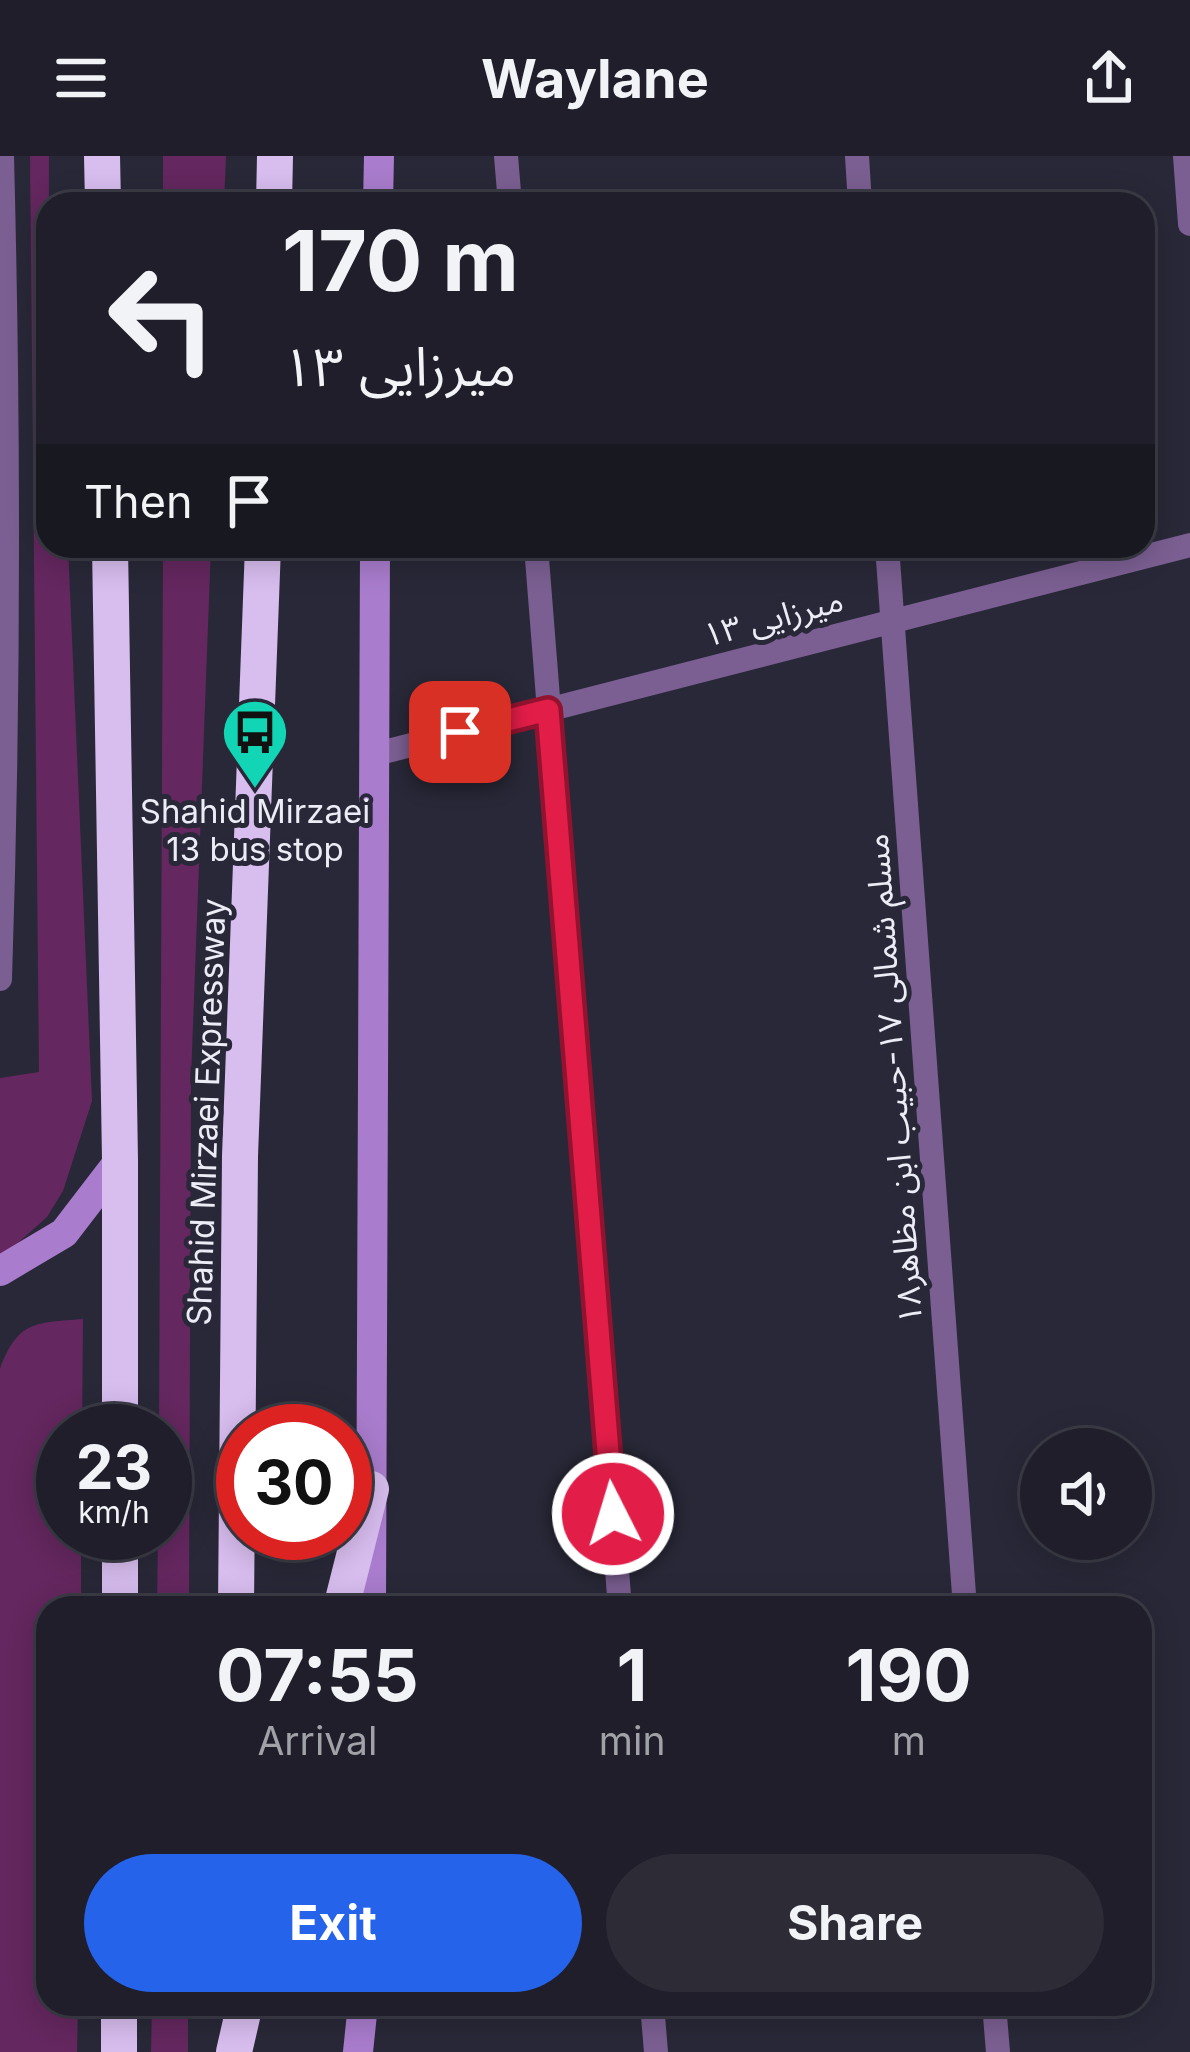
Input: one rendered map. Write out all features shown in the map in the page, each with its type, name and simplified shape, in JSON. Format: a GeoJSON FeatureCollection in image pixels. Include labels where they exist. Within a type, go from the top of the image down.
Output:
{"type":"FeatureCollection","features":[{"type":"Feature","properties":{"kind":"highway"},"geometry":{"type":"LineString","coordinates":[[102,156],[103,192]]}},
{"type":"Feature","properties":{"kind":"highway"},"geometry":{"type":"LineString","coordinates":[[274,192],[275,156]]}},
{"type":"Feature","properties":{"kind":"highway"},"geometry":{"type":"LineString","coordinates":[[110,558],[120,1404]]}},
{"type":"Feature","properties":{"kind":"highway","name":"Shahid Mirzaei Expressway"},"geometry":{"type":"LineString","coordinates":[[236,1596],[240,1156],[263,558]]}},
{"type":"Feature","properties":{"kind":"highway"},"geometry":{"type":"LineString","coordinates":[[120,1560],[120,1596]]}},
{"type":"Feature","properties":{"kind":"highway"},"geometry":{"type":"LineString","coordinates":[[344,1596],[353,1560]]}},
{"type":"Feature","properties":{"kind":"highway"},"geometry":{"type":"LineString","coordinates":[[119,2016],[119,2052]]}},
{"type":"Feature","properties":{"kind":"highway"},"geometry":{"type":"LineString","coordinates":[[232,2016],[232,2052]]}},
{"type":"Feature","properties":{"kind":"highway"},"geometry":{"type":"LineString","coordinates":[[232,2052],[242,2016]]}},
{"type":"Feature","properties":{"kind":"street"},"geometry":{"type":"LineString","coordinates":[[0,979],[7,735],[2,156]]}},
{"type":"Feature","properties":{"kind":"street"},"geometry":{"type":"LineString","coordinates":[[378,192],[379,156]]}},
{"type":"Feature","properties":{"kind":"street"},"geometry":{"type":"LineString","coordinates":[[506,156],[509,192]]}},
{"type":"Feature","properties":{"kind":"street"},"geometry":{"type":"LineString","coordinates":[[856,156],[859,192]]}},
{"type":"Feature","properties":{"kind":"street"},"geometry":{"type":"LineString","coordinates":[[1185,156],[1190,224]]}},
{"type":"Feature","properties":{"kind":"street","name":"میرزایی ۱۳"},"geometry":{"type":"LineString","coordinates":[[1155,553],[1190,544]]}},
{"type":"Feature","properties":{"kind":"street"},"geometry":{"type":"LineString","coordinates":[[370,1404],[375,558]]}},
{"type":"Feature","properties":{"kind":"street"},"geometry":{"type":"LineString","coordinates":[[537,558],[619,1596]]}},
{"type":"Feature","properties":{"kind":"street","name":"مسلم شمالی ۱۷-حبیب ابن مظاهر۱۸"},"geometry":{"type":"LineString","coordinates":[[888,558],[964,1596]]}},
{"type":"Feature","properties":{"kind":"street","name":"میرزایی ۱۳"},"geometry":{"type":"LineString","coordinates":[[372,754],[1135,558]]}},
{"type":"Feature","properties":{"kind":"street"},"geometry":{"type":"LineString","coordinates":[[0,1270],[64,1233],[120,1160]]}},
{"type":"Feature","properties":{"kind":"street"},"geometry":{"type":"LineString","coordinates":[[370,1560],[370,1596]]}},
{"type":"Feature","properties":{"kind":"street"},"geometry":{"type":"LineString","coordinates":[[358,2052],[362,2016]]}},
{"type":"Feature","properties":{"kind":"street"},"geometry":{"type":"LineString","coordinates":[[653,2016],[656,2052]]}},
{"type":"Feature","properties":{"kind":"street"},"geometry":{"type":"LineString","coordinates":[[995,2016],[998,2052]]}},
{"type":"Feature","properties":{"kind":"shaded area"},"geometry":{"type":"Polygon","coordinates":[[[30,156],[49,156],[49,192],[36,192],[36,558],[69,558],[92,1101],[63,1191],[47,1217],[0,1259],[0,1078],[39,1072],[30,156]]]}},
{"type":"Feature","properties":{"kind":"shaded area"},"geometry":{"type":"Polygon","coordinates":[[[163,156],[226,156],[224,192],[163,192],[163,156]]]}},
{"type":"Feature","properties":{"kind":"shaded area"},"geometry":{"type":"Polygon","coordinates":[[[163,558],[211,558],[191,1078],[190,1404],[159,1404],[163,558]]]}},
{"type":"Feature","properties":{"kind":"shaded area"},"geometry":{"type":"Polygon","coordinates":[[[83,1319],[82,1404],[36,1404],[36,1560],[81,1560],[81,1596],[36,1596],[36,2016],[78,2016],[77,2052],[0,2052],[0,1369],[14,1341],[31,1327],[83,1319]]]}},
{"type":"Feature","properties":{"kind":"shaded area"},"geometry":{"type":"Polygon","coordinates":[[[158,1560],[189,1560],[189,1596],[157,1596],[158,1560]]]}},
{"type":"Feature","properties":{"kind":"shaded area"},"geometry":{"type":"Polygon","coordinates":[[[152,2016],[188,2016],[188,2052],[151,2052],[152,2016]]]}},
{"type":"Feature","properties":{"kind":"place","name":"Shahid Mirzaei 13 bus stop"},"geometry":{"type":"Point","coordinates":[255,791]}},
{"type":"Feature","properties":{"kind":"route"},"geometry":{"type":"LineString","coordinates":[[460,732],[548,710],[613,1514]]}}]}
